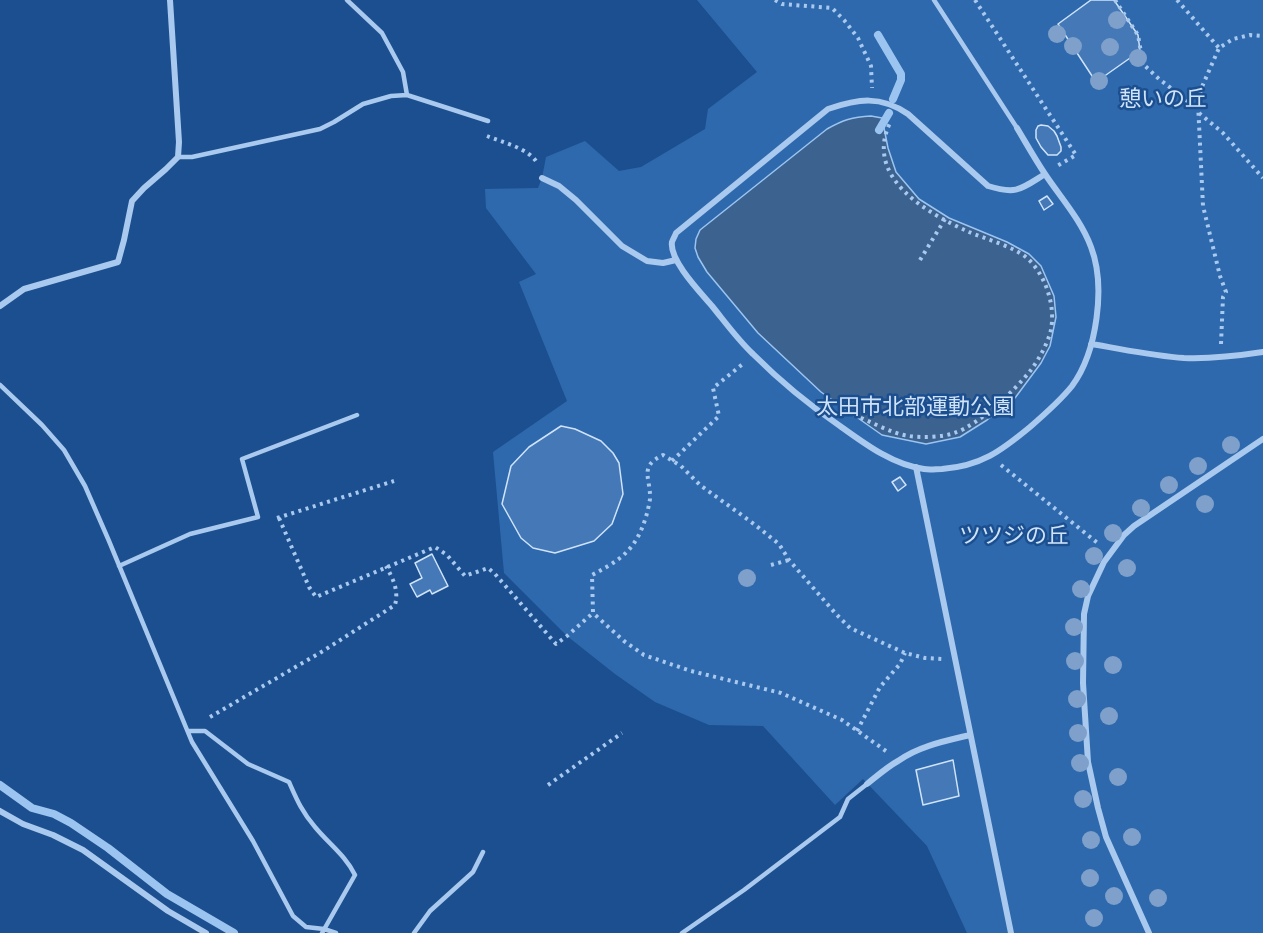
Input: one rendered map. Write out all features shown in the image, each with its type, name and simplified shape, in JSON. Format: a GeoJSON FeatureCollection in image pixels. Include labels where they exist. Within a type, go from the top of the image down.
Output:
{"type":"FeatureCollection","features":[{"type":"Feature","properties":{"kind":"street"},"geometry":{"type":"LineString","coordinates":[[0,306],[24,289],[118,261],[132,201],[178,157],[170,0]]}},
{"type":"Feature","properties":{"kind":"street"},"geometry":{"type":"LineString","coordinates":[[1017,128],[1045,174],[1082,227],[1091,245],[1097,263],[1098,311],[1084,366],[1072,386],[1054,406],[1012,442],[972,464],[926,470],[883,454],[856,438],[808,404],[754,356],[676,260],[672,241],[676,234],[828,109],[858,100],[884,102],[898,107],[988,186],[1012,191],[1026,186],[1045,174]]}},
{"type":"Feature","properties":{"kind":"street"},"geometry":{"type":"LineString","coordinates":[[542,178],[559,186],[576,200],[622,246],[647,261],[663,263],[676,260]]}},
{"type":"Feature","properties":{"kind":"street"},"geometry":{"type":"LineString","coordinates":[[1091,344],[1184,358],[1263,352]]}},
{"type":"Feature","properties":{"kind":"street"},"geometry":{"type":"LineString","coordinates":[[1149,933],[1106,837],[1088,762],[1083,683],[1084,614],[1088,596],[1104,562],[1124,535],[1134,526],[1263,439]]}},
{"type":"Feature","properties":{"kind":"street"},"geometry":{"type":"LineString","coordinates":[[915,467],[1011,933]]}},
{"type":"Feature","properties":{"kind":"street"},"geometry":{"type":"LineString","coordinates":[[867,784],[898,760],[926,747],[970,735]]}},
{"type":"Feature","properties":{"kind":"street"},"geometry":{"type":"LineString","coordinates":[[0,811],[23,824],[53,835],[83,850],[168,911],[206,933]]}},
{"type":"Feature","properties":{"kind":"lane"},"geometry":{"type":"LineString","coordinates":[[347,0],[382,33],[403,72],[407,94]]}},
{"type":"Feature","properties":{"kind":"lane"},"geometry":{"type":"LineString","coordinates":[[934,0],[1017,128]]}},
{"type":"Feature","properties":{"kind":"lane"},"geometry":{"type":"LineString","coordinates":[[178,157],[192,157],[320,129],[363,104],[407,94],[488,121]]}},
{"type":"Feature","properties":{"kind":"lane"},"geometry":{"type":"LineString","coordinates":[[0,385],[42,425],[64,450],[85,486],[192,742],[263,859],[293,916],[306,927],[336,933]]}},
{"type":"Feature","properties":{"kind":"lane"},"geometry":{"type":"LineString","coordinates":[[119,566],[190,534],[258,517],[242,459],[357,415]]}},
{"type":"Feature","properties":{"kind":"lane"},"geometry":{"type":"LineString","coordinates":[[188,731],[205,731],[248,764],[290,782],[301,810],[350,864],[355,875],[323,931]]}},
{"type":"Feature","properties":{"kind":"lane"},"geometry":{"type":"LineString","coordinates":[[682,933],[744,890],[840,817],[849,799],[867,784]]}},
{"type":"Feature","properties":{"kind":"lane"},"geometry":{"type":"LineString","coordinates":[[414,933],[430,911],[473,872],[483,852]]}},
{"type":"Feature","properties":{"kind":"path"},"geometry":{"type":"LineString","coordinates":[[775,0],[782,4],[832,8],[844,20],[858,38],[871,66],[873,101]]}},
{"type":"Feature","properties":{"kind":"path"},"geometry":{"type":"LineString","coordinates":[[975,0],[1076,155],[1045,174]]}},
{"type":"Feature","properties":{"kind":"path"},"geometry":{"type":"LineString","coordinates":[[1115,0],[1138,35],[1143,64],[1223,133],[1263,178]]}},
{"type":"Feature","properties":{"kind":"path"},"geometry":{"type":"LineString","coordinates":[[1177,0],[1219,48]]}},
{"type":"Feature","properties":{"kind":"path"},"geometry":{"type":"LineString","coordinates":[[1220,357],[1223,297],[1226,292],[1203,206],[1198,103],[1201,89],[1219,48],[1233,39],[1263,36]]}},
{"type":"Feature","properties":{"kind":"path"},"geometry":{"type":"LineString","coordinates":[[821,413],[834,407],[909,436],[954,433],[972,424],[1000,402],[1031,370],[1043,352],[1050,332],[1052,311],[1048,291],[1041,275],[1028,258],[945,219],[909,197],[897,184],[889,170],[883,141],[898,107]]}},
{"type":"Feature","properties":{"kind":"path"},"geometry":{"type":"LineString","coordinates":[[474,117],[477,132],[528,152],[536,160],[542,178]]}},
{"type":"Feature","properties":{"kind":"path"},"geometry":{"type":"LineString","coordinates":[[920,260],[945,219]]}},
{"type":"Feature","properties":{"kind":"path"},"geometry":{"type":"LineString","coordinates":[[672,461],[719,416],[713,388],[754,356]]}},
{"type":"Feature","properties":{"kind":"path"},"geometry":{"type":"LineString","coordinates":[[279,518],[309,587],[316,597],[435,547],[447,555],[465,576],[488,568],[495,573],[556,644],[592,614],[592,575],[623,557],[636,540],[650,500],[647,470],[652,460],[663,455],[681,466],[700,485],[778,544],[789,560],[850,628],[905,653],[940,659],[954,656]]}},
{"type":"Feature","properties":{"kind":"path"},"geometry":{"type":"LineString","coordinates":[[992,455],[1004,468],[1111,552]]}},
{"type":"Feature","properties":{"kind":"path"},"geometry":{"type":"LineString","coordinates":[[258,517],[279,518],[394,481]]}},
{"type":"Feature","properties":{"kind":"path"},"geometry":{"type":"LineString","coordinates":[[771,565],[789,560]]}},
{"type":"Feature","properties":{"kind":"path"},"geometry":{"type":"LineString","coordinates":[[188,731],[323,651],[394,605],[396,588],[386,566]]}},
{"type":"Feature","properties":{"kind":"path"},"geometry":{"type":"LineString","coordinates":[[592,614],[644,655],[691,671],[780,693],[842,720],[898,760]]}},
{"type":"Feature","properties":{"kind":"path"},"geometry":{"type":"LineString","coordinates":[[857,731],[880,687],[900,664],[905,653]]}},
{"type":"Feature","properties":{"kind":"path"},"geometry":{"type":"LineString","coordinates":[[548,785],[622,733]]}},
{"type":"Feature","properties":{"kind":"green space","name":"太田市北部運動公園"},"geometry":{"type":"Polygon","coordinates":[[[697,0],[1263,0],[1263,933],[967,933],[927,846],[863,779],[835,805],[763,726],[709,725],[655,702],[567,636],[504,573],[493,452],[567,401],[519,282],[536,274],[486,208],[485,189],[538,188],[546,157],[585,141],[619,171],[641,167],[705,129],[708,109],[757,72],[697,0]]]}},
{"type":"Feature","properties":{"kind":"shaded area"},"geometry":{"type":"Polygon","coordinates":[[[858,117],[882,118],[896,172],[919,199],[949,218],[1007,242],[1029,254],[1041,266],[1054,296],[1056,317],[1050,346],[1041,363],[1015,398],[960,437],[926,444],[882,435],[821,392],[758,333],[707,272],[695,248],[700,230],[827,129],[858,117]]]}},
{"type":"Feature","properties":{"kind":"building"},"geometry":{"type":"Polygon","coordinates":[[[1091,0],[1114,0],[1138,35],[1140,51],[1096,82],[1058,24],[1091,0]]]}},
{"type":"Feature","properties":{"kind":"building"},"geometry":{"type":"Polygon","coordinates":[[[1041,125],[1048,126],[1057,136],[1061,151],[1057,155],[1048,155],[1036,138],[1036,130],[1041,125]]]}},
{"type":"Feature","properties":{"kind":"building"},"geometry":{"type":"Polygon","coordinates":[[[1047,196],[1053,204],[1044,210],[1039,201],[1047,196]]]}},
{"type":"Feature","properties":{"kind":"building"},"geometry":{"type":"Polygon","coordinates":[[[561,426],[575,429],[601,441],[613,453],[619,463],[623,494],[612,524],[594,541],[555,553],[533,548],[521,538],[502,504],[511,466],[529,447],[561,426]]]}},
{"type":"Feature","properties":{"kind":"building"},"geometry":{"type":"Polygon","coordinates":[[[900,477],[906,485],[898,491],[892,482],[900,477]]]}},
{"type":"Feature","properties":{"kind":"building"},"geometry":{"type":"Polygon","coordinates":[[[432,554],[448,586],[432,594],[430,590],[417,597],[410,584],[422,578],[415,563],[432,554]]]}},
{"type":"Feature","properties":{"kind":"building"},"geometry":{"type":"Polygon","coordinates":[[[953,760],[959,796],[923,805],[916,770],[953,760]]]}},
{"type":"Feature","properties":{"kind":"waterway"},"geometry":{"type":"LineString","coordinates":[[878,35],[901,74],[901,80],[893,99]]}},
{"type":"Feature","properties":{"kind":"waterway"},"geometry":{"type":"LineString","coordinates":[[879,130],[889,113]]}},
{"type":"Feature","properties":{"kind":"waterway"},"geometry":{"type":"LineString","coordinates":[[0,785],[32,808],[54,814],[71,823],[108,848],[167,894],[234,933]]}},
{"type":"Feature","properties":{"kind":"park label","name":"憩いの丘"},"geometry":{"type":"Point","coordinates":[1163,101]}},
{"type":"Feature","properties":{"kind":"park label","name":"ツツジの丘"},"geometry":{"type":"Point","coordinates":[1014,538]}}]}
